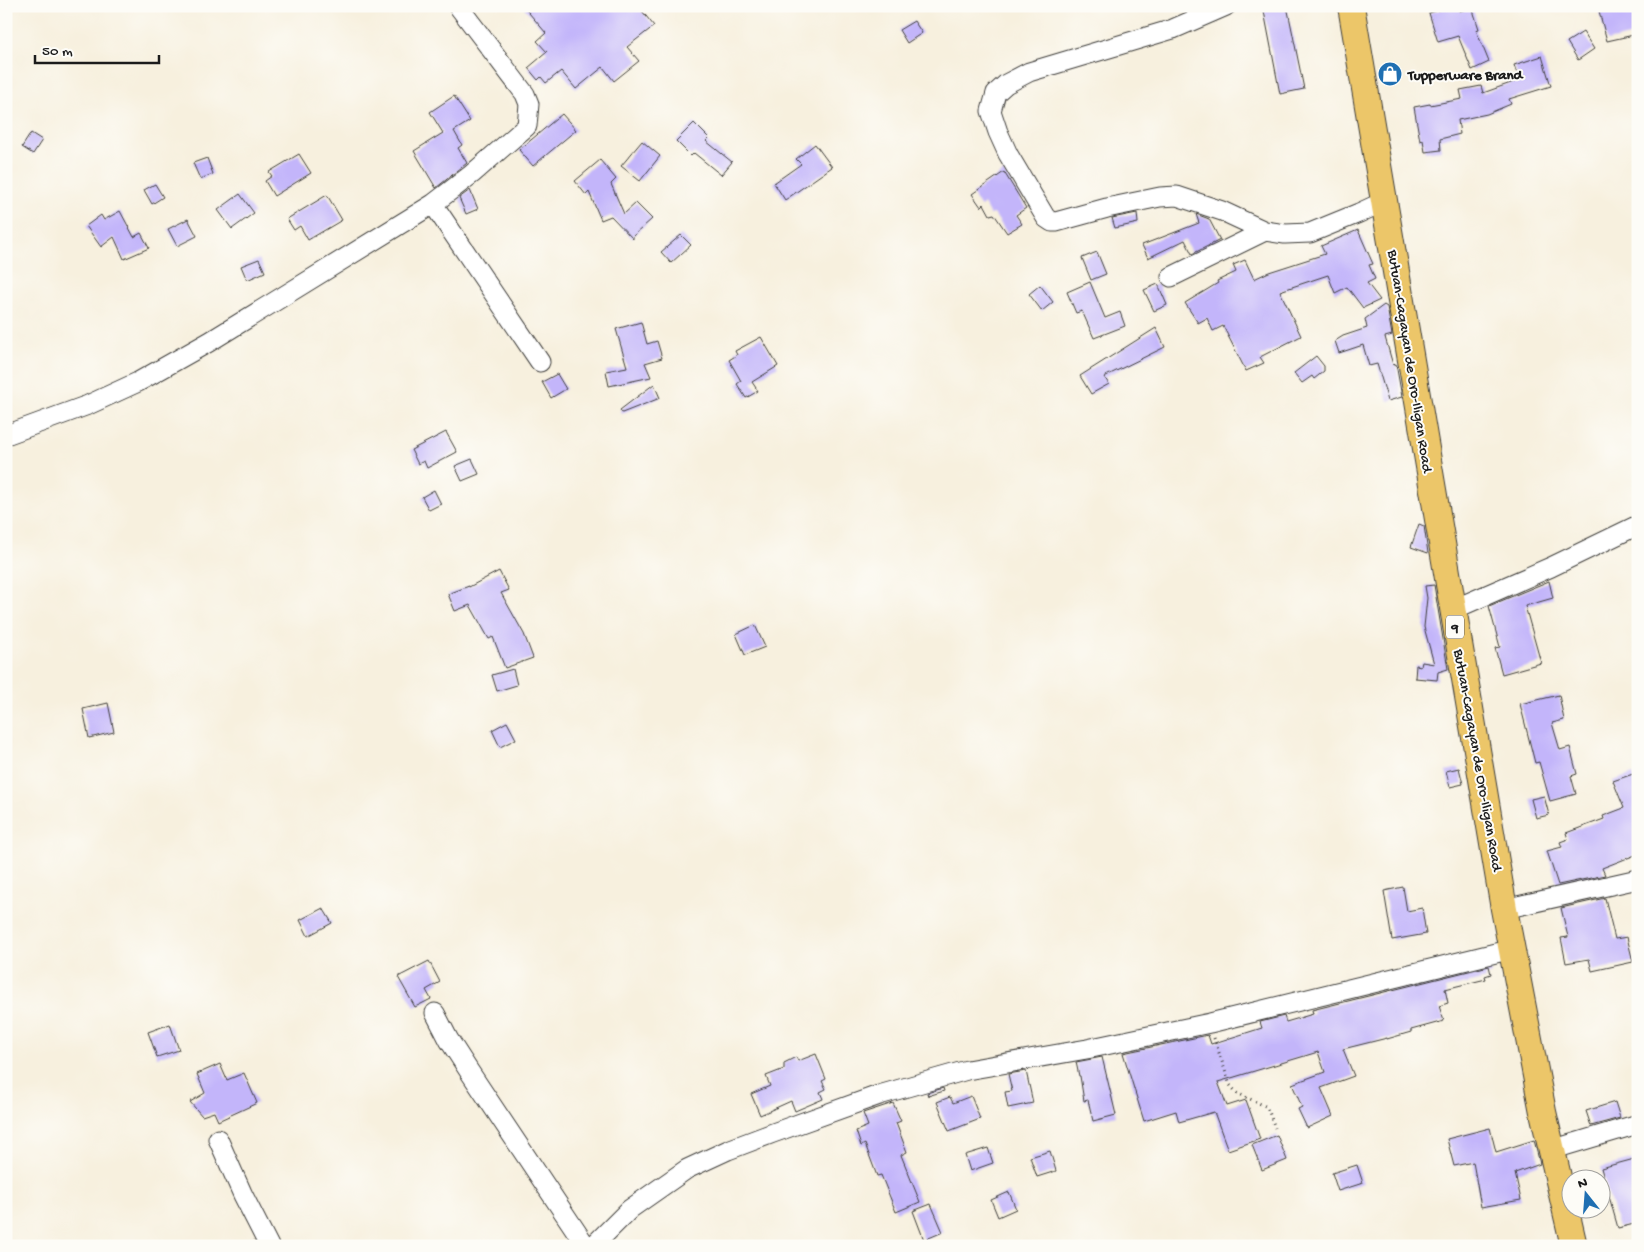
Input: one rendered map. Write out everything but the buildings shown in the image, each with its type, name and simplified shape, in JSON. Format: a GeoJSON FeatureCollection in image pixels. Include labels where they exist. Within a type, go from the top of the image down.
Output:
{"type":"FeatureCollection","features":[{"type":"Feature","properties":{"kind":"highway","name":"Butuan-Cagayan de Oro-Iligan Road"},"geometry":{"type":"LineString","coordinates":[[1351,6],[1504,909],[1551,1150],[1574,1246]]}},
{"type":"Feature","properties":{"kind":"street"},"geometry":{"type":"LineString","coordinates":[[6,435],[88,405],[138,382],[209,342],[433,204],[472,174],[528,126],[529,104],[525,94],[458,6]]}},
{"type":"Feature","properties":{"kind":"street"},"geometry":{"type":"LineString","coordinates":[[1226,6],[1173,28],[1029,72],[1006,84],[996,93],[991,111],[998,132],[1008,154],[1046,218],[1052,222],[1066,220],[1134,202],[1177,196],[1222,211],[1265,231],[1285,234],[1310,233],[1359,214],[1385,201]]}},
{"type":"Feature","properties":{"kind":"street"},"geometry":{"type":"LineString","coordinates":[[433,204],[540,362]]}},
{"type":"Feature","properties":{"kind":"street"},"geometry":{"type":"LineString","coordinates":[[1171,277],[1265,231]]}},
{"type":"Feature","properties":{"kind":"street"},"geometry":{"type":"LineString","coordinates":[[1452,610],[1551,567],[1638,524]]}},
{"type":"Feature","properties":{"kind":"street"},"geometry":{"type":"LineString","coordinates":[[1504,909],[1638,879]]}},
{"type":"Feature","properties":{"kind":"street"},"geometry":{"type":"LineString","coordinates":[[593,1246],[630,1209],[687,1169],[773,1132],[879,1095],[967,1070],[1086,1049],[1210,1023],[1512,949]]}},
{"type":"Feature","properties":{"kind":"street"},"geometry":{"type":"LineString","coordinates":[[435,1013],[459,1056],[586,1246]]}},
{"type":"Feature","properties":{"kind":"street"},"geometry":{"type":"LineString","coordinates":[[1551,1150],[1638,1124]]}},
{"type":"Feature","properties":{"kind":"street"},"geometry":{"type":"LineString","coordinates":[[218,1139],[243,1195],[269,1246]]}},
{"type":"Feature","properties":{"kind":"path"},"geometry":{"type":"LineString","coordinates":[[1210,1023],[1230,1085],[1237,1093],[1265,1106],[1275,1128]]}},
{"type":"Feature","properties":{"kind":"place","name":"Tupperware Brand"},"geometry":{"type":"Point","coordinates":[1390,74]}}]}
